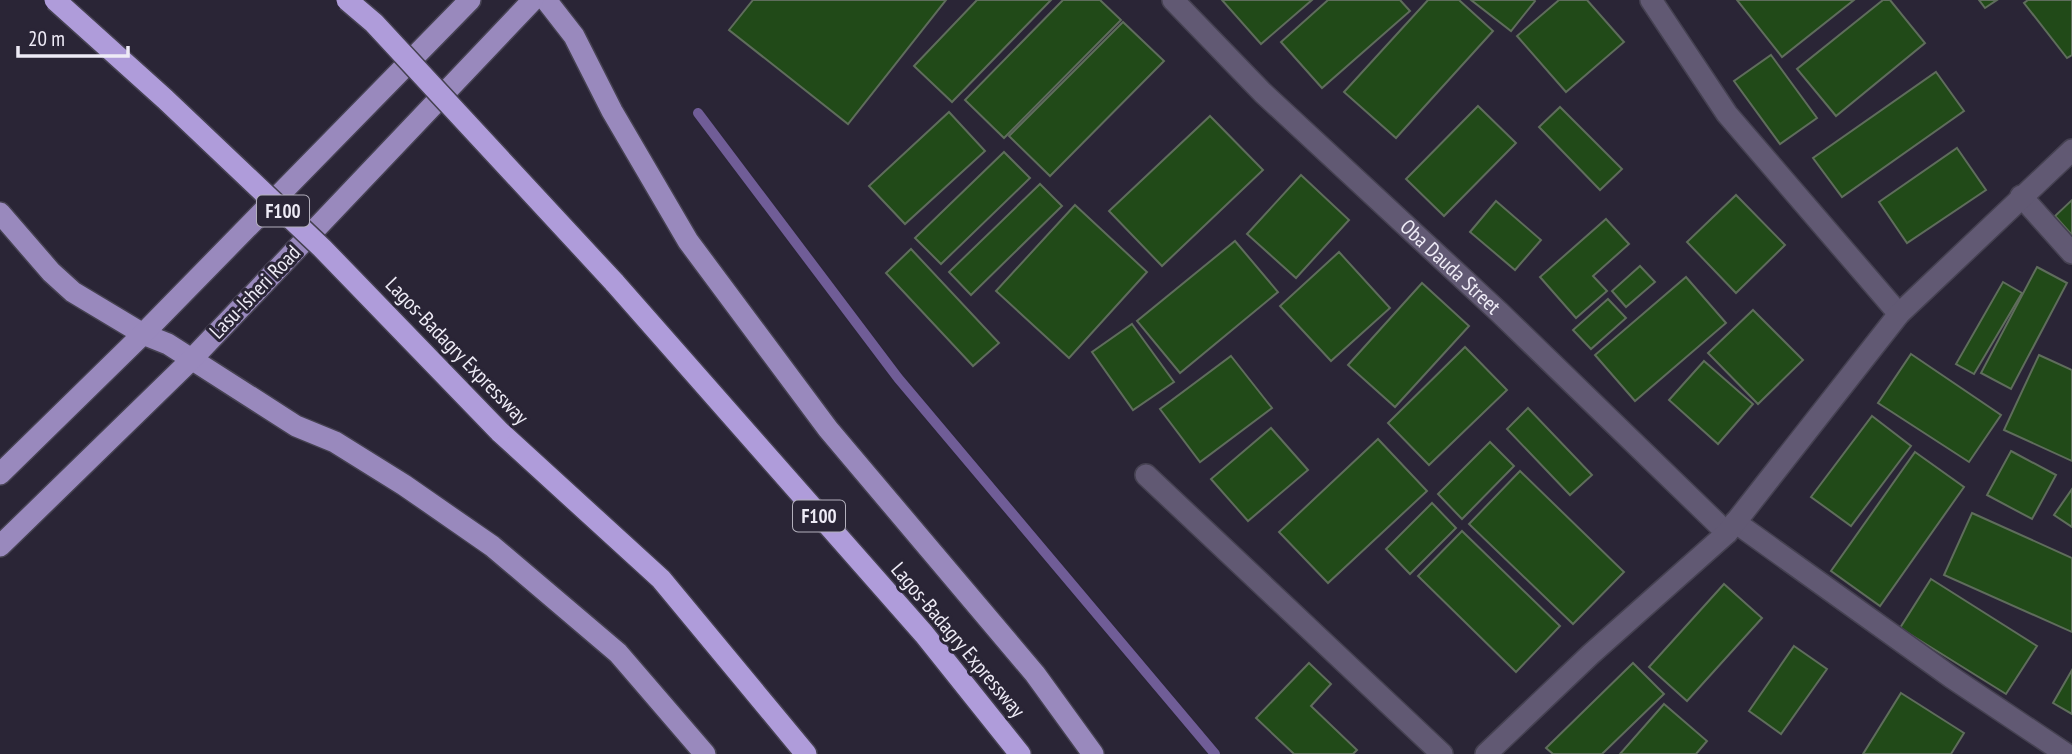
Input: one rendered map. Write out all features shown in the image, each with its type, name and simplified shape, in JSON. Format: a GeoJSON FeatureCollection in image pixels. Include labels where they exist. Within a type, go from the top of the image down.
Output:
{"type":"FeatureCollection","features":[{"type":"Feature","properties":{"kind":"highway","name":"Lagos-Badagry Expressway"},"geometry":{"type":"LineString","coordinates":[[55,0],[165,99],[322,248],[500,432],[661,579],[806,754]]}},
{"type":"Feature","properties":{"kind":"highway","name":"Lagos-Badagry Expressway"},"geometry":{"type":"LineString","coordinates":[[347,0],[374,23],[614,282],[924,634],[1020,754]]}},
{"type":"Feature","properties":{"kind":"main road"},"geometry":{"type":"LineString","coordinates":[[0,474],[143,334],[470,0]]}},
{"type":"Feature","properties":{"kind":"main road","name":"Lasu-Isheri Road"},"geometry":{"type":"LineString","coordinates":[[0,546],[192,359],[533,0]]}},
{"type":"Feature","properties":{"kind":"main road","name":"Lagos-Badagry Expressway"},"geometry":{"type":"LineString","coordinates":[[546,0],[574,36],[612,111],[688,241],[828,429],[1035,674],[1093,754]]}},
{"type":"Feature","properties":{"kind":"main road"},"geometry":{"type":"LineString","coordinates":[[0,213],[65,285],[143,334],[168,344],[296,426],[335,442],[404,485],[492,546],[618,653],[705,754]]}},
{"type":"Feature","properties":{"kind":"street","name":"Oba Dauda Street"},"geometry":{"type":"LineString","coordinates":[[1172,0],[1263,93],[1731,527],[2066,754]]}},
{"type":"Feature","properties":{"kind":"street"},"geometry":{"type":"LineString","coordinates":[[1651,0],[1727,114],[1899,314]]}},
{"type":"Feature","properties":{"kind":"street"},"geometry":{"type":"LineString","coordinates":[[1486,754],[1731,527],[1899,314],[2072,150]]}},
{"type":"Feature","properties":{"kind":"street"},"geometry":{"type":"LineString","coordinates":[[2021,196],[2072,253]]}},
{"type":"Feature","properties":{"kind":"street"},"geometry":{"type":"LineString","coordinates":[[1146,475],[1442,754]]}},
{"type":"Feature","properties":{"kind":"building"},"geometry":{"type":"Polygon","coordinates":[[[753,0],[946,0],[848,124],[729,30],[753,0]]]}},
{"type":"Feature","properties":{"kind":"building"},"geometry":{"type":"Polygon","coordinates":[[[977,0],[1051,0],[952,102],[914,66],[977,0]]]}},
{"type":"Feature","properties":{"kind":"building"},"geometry":{"type":"Polygon","coordinates":[[[1063,0],[1100,0],[1121,20],[1004,138],[965,100],[1063,0]]]}},
{"type":"Feature","properties":{"kind":"building"},"geometry":{"type":"Polygon","coordinates":[[[1222,0],[1312,0],[1261,44],[1222,0]]]}},
{"type":"Feature","properties":{"kind":"building"},"geometry":{"type":"Polygon","coordinates":[[[1328,0],[1400,0],[1410,11],[1322,88],[1281,42],[1328,0]]]}},
{"type":"Feature","properties":{"kind":"building"},"geometry":{"type":"Polygon","coordinates":[[[1428,0],[1459,0],[1493,31],[1396,138],[1344,92],[1428,0]]]}},
{"type":"Feature","properties":{"kind":"building"},"geometry":{"type":"Polygon","coordinates":[[[1471,0],[1534,0],[1535,1],[1511,31],[1471,0]]]}},
{"type":"Feature","properties":{"kind":"building"},"geometry":{"type":"Polygon","coordinates":[[[1559,0],[1587,0],[1624,42],[1566,92],[1517,36],[1559,0]]]}},
{"type":"Feature","properties":{"kind":"building"},"geometry":{"type":"Polygon","coordinates":[[[1737,0],[1854,0],[1782,57],[1737,0]]]}},
{"type":"Feature","properties":{"kind":"building"},"geometry":{"type":"Polygon","coordinates":[[[1883,0],[1890,0],[1925,43],[1836,116],[1797,69],[1883,0]]]}},
{"type":"Feature","properties":{"kind":"building"},"geometry":{"type":"Polygon","coordinates":[[[1979,0],[1997,0],[1985,8],[1979,0]]]}},
{"type":"Feature","properties":{"kind":"building"},"geometry":{"type":"Polygon","coordinates":[[[2028,0],[2072,0],[2072,55],[2067,58],[2024,3],[2028,0]]]}},
{"type":"Feature","properties":{"kind":"building"},"geometry":{"type":"Polygon","coordinates":[[[1123,22],[1164,61],[1050,176],[1009,136],[1123,22]]]}},
{"type":"Feature","properties":{"kind":"building"},"geometry":{"type":"Polygon","coordinates":[[[1771,55],[1817,118],[1780,144],[1734,81],[1771,55]]]}},
{"type":"Feature","properties":{"kind":"building"},"geometry":{"type":"Polygon","coordinates":[[[1936,72],[1964,111],[1842,197],[1813,158],[1936,72]]]}},
{"type":"Feature","properties":{"kind":"building"},"geometry":{"type":"Polygon","coordinates":[[[1478,106],[1516,143],[1444,216],[1406,179],[1478,106]]]}},
{"type":"Feature","properties":{"kind":"building"},"geometry":{"type":"Polygon","coordinates":[[[1560,107],[1622,169],[1600,190],[1539,127],[1560,107]]]}},
{"type":"Feature","properties":{"kind":"building"},"geometry":{"type":"Polygon","coordinates":[[[949,112],[985,151],[905,224],[869,186],[949,112]]]}},
{"type":"Feature","properties":{"kind":"building"},"geometry":{"type":"Polygon","coordinates":[[[1210,116],[1263,170],[1162,266],[1109,211],[1210,116]]]}},
{"type":"Feature","properties":{"kind":"building"},"geometry":{"type":"Polygon","coordinates":[[[1957,148],[1986,190],[1907,243],[1879,202],[1957,148]]]}},
{"type":"Feature","properties":{"kind":"building"},"geometry":{"type":"Polygon","coordinates":[[[1004,152],[1030,178],[941,264],[915,238],[1004,152]]]}},
{"type":"Feature","properties":{"kind":"building"},"geometry":{"type":"Polygon","coordinates":[[[1301,175],[1349,220],[1296,278],[1247,234],[1301,175]]]}},
{"type":"Feature","properties":{"kind":"building"},"geometry":{"type":"Polygon","coordinates":[[[1040,184],[1062,206],[971,295],[949,272],[1040,184]]]}},
{"type":"Feature","properties":{"kind":"building"},"geometry":{"type":"Polygon","coordinates":[[[1736,195],[1785,245],[1736,293],[1687,242],[1736,195]]]}},
{"type":"Feature","properties":{"kind":"building"},"geometry":{"type":"Polygon","coordinates":[[[2072,200],[2072,235],[2055,216],[2072,200]]]}},
{"type":"Feature","properties":{"kind":"building"},"geometry":{"type":"Polygon","coordinates":[[[1496,201],[1541,240],[1515,270],[1470,232],[1496,201]]]}},
{"type":"Feature","properties":{"kind":"building"},"geometry":{"type":"Polygon","coordinates":[[[1075,205],[1147,272],[1069,358],[996,291],[1075,205]]]}},
{"type":"Feature","properties":{"kind":"building"},"geometry":{"type":"Polygon","coordinates":[[[1606,219],[1629,244],[1593,276],[1607,291],[1576,318],[1540,277],[1606,219]]]}},
{"type":"Feature","properties":{"kind":"building"},"geometry":{"type":"Polygon","coordinates":[[[1235,241],[1278,292],[1180,373],[1137,321],[1235,241]]]}},
{"type":"Feature","properties":{"kind":"building"},"geometry":{"type":"Polygon","coordinates":[[[911,249],[999,343],[973,366],[886,273],[911,249]]]}},
{"type":"Feature","properties":{"kind":"building"},"geometry":{"type":"Polygon","coordinates":[[[1339,252],[1390,308],[1331,361],[1280,306],[1339,252]]]}},
{"type":"Feature","properties":{"kind":"building"},"geometry":{"type":"Polygon","coordinates":[[[1640,266],[1655,282],[1626,307],[1612,291],[1640,266]]]}},
{"type":"Feature","properties":{"kind":"building"},"geometry":{"type":"Polygon","coordinates":[[[2037,267],[2067,283],[2011,389],[1981,373],[2037,267]]]}},
{"type":"Feature","properties":{"kind":"building"},"geometry":{"type":"Polygon","coordinates":[[[1686,277],[1726,323],[1635,401],[1595,355],[1686,277]]]}},
{"type":"Feature","properties":{"kind":"building"},"geometry":{"type":"Polygon","coordinates":[[[2003,282],[2022,293],[1974,374],[1956,364],[2003,282]]]}},
{"type":"Feature","properties":{"kind":"building"},"geometry":{"type":"Polygon","coordinates":[[[1422,283],[1469,326],[1395,407],[1348,365],[1422,283]]]}},
{"type":"Feature","properties":{"kind":"building"},"geometry":{"type":"Polygon","coordinates":[[[1608,299],[1626,318],[1591,349],[1573,330],[1608,299]]]}},
{"type":"Feature","properties":{"kind":"building"},"geometry":{"type":"Polygon","coordinates":[[[1753,310],[1803,360],[1758,404],[1708,353],[1753,310]]]}},
{"type":"Feature","properties":{"kind":"building"},"geometry":{"type":"Polygon","coordinates":[[[1132,324],[1174,382],[1133,410],[1092,352],[1132,324]]]}},
{"type":"Feature","properties":{"kind":"building"},"geometry":{"type":"Polygon","coordinates":[[[1465,347],[1507,390],[1429,465],[1388,423],[1465,347]]]}},
{"type":"Feature","properties":{"kind":"building"},"geometry":{"type":"Polygon","coordinates":[[[1911,354],[2001,415],[1969,462],[1878,403],[1911,354]]]}},
{"type":"Feature","properties":{"kind":"building"},"geometry":{"type":"Polygon","coordinates":[[[2039,355],[2072,370],[2072,461],[2004,430],[2039,355]]]}},
{"type":"Feature","properties":{"kind":"building"},"geometry":{"type":"Polygon","coordinates":[[[1231,356],[1272,408],[1200,462],[1160,409],[1231,356]]]}},
{"type":"Feature","properties":{"kind":"building"},"geometry":{"type":"Polygon","coordinates":[[[1704,361],[1753,404],[1718,444],[1669,400],[1704,361]]]}},
{"type":"Feature","properties":{"kind":"building"},"geometry":{"type":"Polygon","coordinates":[[[1528,408],[1592,475],[1570,495],[1507,429],[1528,408]]]}},
{"type":"Feature","properties":{"kind":"building"},"geometry":{"type":"Polygon","coordinates":[[[1872,416],[1911,446],[1851,526],[1811,497],[1872,416]]]}},
{"type":"Feature","properties":{"kind":"building"},"geometry":{"type":"Polygon","coordinates":[[[1271,428],[1308,470],[1248,521],[1211,479],[1271,428]]]}},
{"type":"Feature","properties":{"kind":"building"},"geometry":{"type":"Polygon","coordinates":[[[1378,439],[1427,491],[1328,583],[1279,532],[1378,439]]]}},
{"type":"Feature","properties":{"kind":"building"},"geometry":{"type":"Polygon","coordinates":[[[1490,442],[1514,466],[1462,519],[1438,494],[1490,442]]]}},
{"type":"Feature","properties":{"kind":"building"},"geometry":{"type":"Polygon","coordinates":[[[2011,451],[2056,475],[2032,519],[1987,495],[2011,451]]]}},
{"type":"Feature","properties":{"kind":"building"},"geometry":{"type":"Polygon","coordinates":[[[1915,452],[1964,487],[1880,606],[1831,571],[1915,452]]]}},
{"type":"Feature","properties":{"kind":"building"},"geometry":{"type":"Polygon","coordinates":[[[1520,471],[1624,572],[1573,624],[1469,524],[1520,471]]]}},
{"type":"Feature","properties":{"kind":"building"},"geometry":{"type":"Polygon","coordinates":[[[2072,489],[2072,527],[2054,515],[2072,489]]]}},
{"type":"Feature","properties":{"kind":"building"},"geometry":{"type":"Polygon","coordinates":[[[1432,503],[1456,528],[1410,574],[1386,549],[1432,503]]]}},
{"type":"Feature","properties":{"kind":"building"},"geometry":{"type":"Polygon","coordinates":[[[1972,513],[2072,558],[2072,632],[1944,575],[1972,513]]]}},
{"type":"Feature","properties":{"kind":"building"},"geometry":{"type":"Polygon","coordinates":[[[1462,531],[1560,626],[1516,672],[1418,576],[1462,531]]]}},
{"type":"Feature","properties":{"kind":"building"},"geometry":{"type":"Polygon","coordinates":[[[1931,579],[2037,646],[2006,694],[1900,628],[1931,579]]]}},
{"type":"Feature","properties":{"kind":"building"},"geometry":{"type":"Polygon","coordinates":[[[1724,584],[1762,618],[1687,701],[1649,667],[1724,584]]]}},
{"type":"Feature","properties":{"kind":"building"},"geometry":{"type":"Polygon","coordinates":[[[1794,646],[1827,669],[1781,734],[1749,711],[1794,646]]]}},
{"type":"Feature","properties":{"kind":"building"},"geometry":{"type":"Polygon","coordinates":[[[1309,663],[1331,684],[1311,706],[1357,750],[1353,754],[1294,754],[1256,718],[1309,663]]]}},
{"type":"Feature","properties":{"kind":"building"},"geometry":{"type":"Polygon","coordinates":[[[1633,663],[1664,694],[1602,754],[1553,754],[1546,748],[1633,663]]]}},
{"type":"Feature","properties":{"kind":"building"},"geometry":{"type":"Polygon","coordinates":[[[2072,670],[2072,714],[2053,703],[2072,670]]]}},
{"type":"Feature","properties":{"kind":"building"},"geometry":{"type":"Polygon","coordinates":[[[1901,693],[1964,733],[1951,754],[1863,754],[1901,693]]]}},
{"type":"Feature","properties":{"kind":"building"},"geometry":{"type":"Polygon","coordinates":[[[1664,704],[1707,741],[1696,754],[1620,754],[1664,704]]]}},
{"type":"Feature","properties":{"kind":"waterway"},"geometry":{"type":"LineString","coordinates":[[698,113],[898,378],[1215,754]]}}]}
